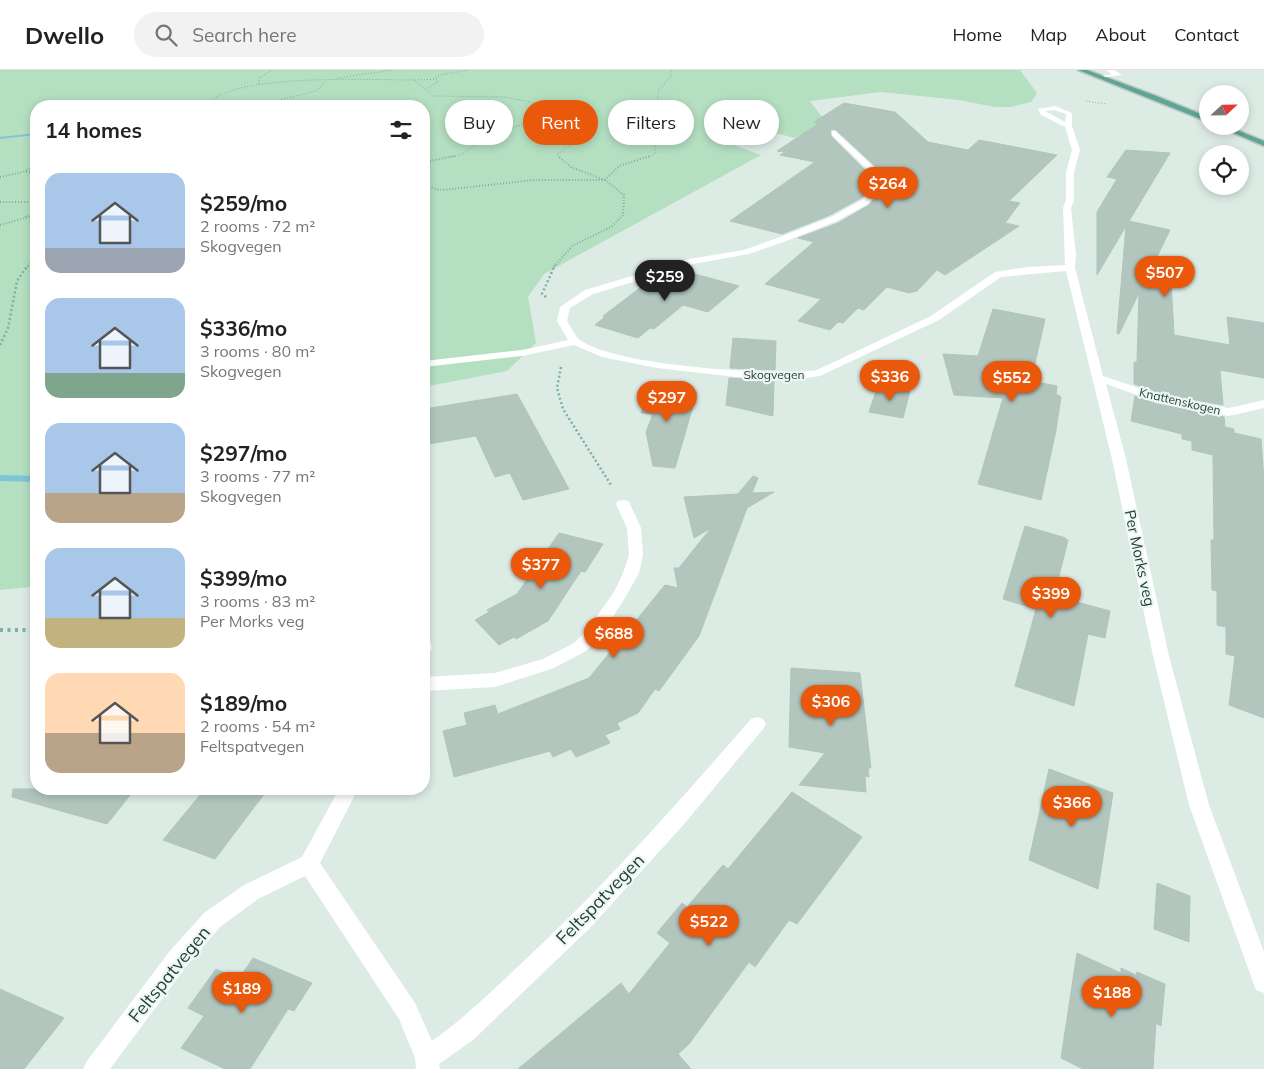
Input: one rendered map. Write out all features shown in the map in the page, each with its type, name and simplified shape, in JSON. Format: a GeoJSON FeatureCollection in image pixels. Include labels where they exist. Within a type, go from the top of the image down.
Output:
{"type":"FeatureCollection","features":[{"type":"Feature","properties":{"kind":"main road"},"geometry":{"type":"LineString","coordinates":[[1081,70],[1199,118]]}},
{"type":"Feature","properties":{"kind":"main road"},"geometry":{"type":"LineString","coordinates":[[1242,135],[1264,144]]}},
{"type":"Feature","properties":{"kind":"street"},"geometry":{"type":"LineString","coordinates":[[1102,78],[1119,75],[1108,70]]}},
{"type":"Feature","properties":{"kind":"street","name":"Per Morks veg"},"geometry":{"type":"LineString","coordinates":[[1068,126],[1076,150],[1070,173],[1070,200],[1067,208],[1071,255],[1070,268],[1119,459],[1161,656],[1198,805],[1264,982]]}},
{"type":"Feature","properties":{"kind":"street"},"geometry":{"type":"LineString","coordinates":[[430,363],[522,353],[575,342],[562,321],[565,307],[590,292],[692,261],[746,252],[834,219],[865,202],[881,185],[873,171],[836,133]]}},
{"type":"Feature","properties":{"kind":"street","name":"Skogvegen"},"geometry":{"type":"LineString","coordinates":[[575,342],[606,355],[657,365],[736,374],[798,376],[820,373],[935,318],[998,274],[1070,268]]}},
{"type":"Feature","properties":{"kind":"street","name":"Knattenskogen"},"geometry":{"type":"LineString","coordinates":[[1098,378],[1161,399],[1229,412],[1264,404]]}},
{"type":"Feature","properties":{"kind":"street"},"geometry":{"type":"LineString","coordinates":[[430,684],[495,680],[548,664],[580,647],[593,634],[620,594],[631,573],[636,555],[634,528],[623,504]]}},
{"type":"Feature","properties":{"kind":"street","name":"Feltspatvegen"},"geometry":{"type":"LineString","coordinates":[[95,1069],[177,960],[212,920],[251,892],[309,864],[407,1011],[428,1064],[465,1032],[582,922],[678,817],[757,724]]}},
{"type":"Feature","properties":{"kind":"street"},"geometry":{"type":"LineString","coordinates":[[309,864],[346,795]]}},
{"type":"Feature","properties":{"kind":"path"},"geometry":{"type":"LineString","coordinates":[[258,84],[260,77],[272,70]]}},
{"type":"Feature","properties":{"kind":"path"},"geometry":{"type":"LineString","coordinates":[[279,100],[316,91],[327,80],[393,70]]}},
{"type":"Feature","properties":{"kind":"path"},"geometry":{"type":"LineString","coordinates":[[433,79],[440,75],[470,70]]}},
{"type":"Feature","properties":{"kind":"path"},"geometry":{"type":"LineString","coordinates":[[430,187],[443,190],[534,180],[605,180],[620,166],[647,158],[656,152],[653,136],[657,119],[658,91],[671,76],[671,70]]}},
{"type":"Feature","properties":{"kind":"path"},"geometry":{"type":"LineString","coordinates":[[212,100],[215,96],[258,84],[327,80],[437,79],[438,82],[426,89]]}},
{"type":"Feature","properties":{"kind":"path"},"geometry":{"type":"LineString","coordinates":[[415,80],[433,96],[504,98],[523,101]]}},
{"type":"Feature","properties":{"kind":"path"},"geometry":{"type":"LineString","coordinates":[[430,161],[461,155],[489,134],[523,124]]}},
{"type":"Feature","properties":{"kind":"path"},"geometry":{"type":"LineString","coordinates":[[565,307],[542,294],[556,262],[572,246],[611,226],[622,215],[624,195],[605,180],[571,167],[558,154],[570,145]]}},
{"type":"Feature","properties":{"kind":"path"},"geometry":{"type":"LineString","coordinates":[[23,172],[30,168]]}},
{"type":"Feature","properties":{"kind":"path"},"geometry":{"type":"LineString","coordinates":[[0,177],[30,171]]}},
{"type":"Feature","properties":{"kind":"path"},"geometry":{"type":"LineString","coordinates":[[0,202],[30,202]]}},
{"type":"Feature","properties":{"kind":"path"},"geometry":{"type":"LineString","coordinates":[[17,220],[30,215]]}},
{"type":"Feature","properties":{"kind":"path"},"geometry":{"type":"LineString","coordinates":[[0,224],[30,217]]}},
{"type":"Feature","properties":{"kind":"path"},"geometry":{"type":"LineString","coordinates":[[0,345],[8,328],[17,282],[30,264]]}},
{"type":"Feature","properties":{"kind":"path"},"geometry":{"type":"LineString","coordinates":[[575,342],[561,365],[557,388],[559,395],[563,408],[623,504]]}},
{"type":"Feature","properties":{"kind":"path"},"geometry":{"type":"LineString","coordinates":[[0,630],[30,630]]}},
{"type":"Feature","properties":{"kind":"green space"},"geometry":{"type":"Polygon","coordinates":[[[0,70],[1020,70],[1037,93],[1031,102],[1010,107],[995,107],[959,100],[881,92],[810,101],[825,121],[816,129],[794,138],[779,134],[779,100],[704,100],[704,145],[733,145],[761,155],[544,274],[528,297],[536,343],[507,371],[430,386],[430,100],[30,100],[30,587],[0,590],[0,70]]]}},
{"type":"Feature","properties":{"kind":"building"},"geometry":{"type":"Polygon","coordinates":[[[844,103],[895,112],[928,142],[968,150],[979,140],[1057,155],[1009,201],[1020,203],[1005,223],[1019,226],[945,275],[937,270],[917,291],[909,293],[887,287],[864,310],[858,308],[843,323],[838,322],[830,330],[798,321],[821,299],[765,284],[814,242],[798,238],[838,223],[869,205],[887,185],[877,168],[836,130],[832,129],[830,131],[831,136],[868,173],[875,185],[861,198],[830,215],[782,234],[730,221],[815,162],[780,155],[785,152],[777,151],[818,124],[814,122],[844,103]]]}},
{"type":"Feature","properties":{"kind":"building"},"geometry":{"type":"Polygon","coordinates":[[[1126,150],[1170,153],[1129,221],[1170,230],[1155,261],[1170,263],[1174,335],[1230,345],[1227,317],[1264,323],[1264,378],[1220,370],[1223,405],[1163,394],[1134,384],[1134,362],[1137,362],[1139,293],[1119,334],[1117,333],[1126,226],[1097,275],[1097,212],[1117,179],[1107,177],[1126,150]]]}},
{"type":"Feature","properties":{"kind":"building"},"geometry":{"type":"Polygon","coordinates":[[[680,270],[739,286],[708,312],[683,305],[654,329],[650,328],[638,338],[595,325],[605,317],[603,316],[653,278],[680,270]]]}},
{"type":"Feature","properties":{"kind":"building"},"geometry":{"type":"Polygon","coordinates":[[[993,309],[1045,319],[1031,381],[1057,386],[1056,394],[1061,397],[1041,500],[978,484],[1003,398],[954,395],[943,354],[978,356],[993,309]]]}},
{"type":"Feature","properties":{"kind":"building"},"geometry":{"type":"Polygon","coordinates":[[[733,338],[776,341],[775,370],[730,368],[733,338]]]}},
{"type":"Feature","properties":{"kind":"building"},"geometry":{"type":"Polygon","coordinates":[[[729,378],[774,380],[773,416],[726,405],[729,378]]]}},
{"type":"Feature","properties":{"kind":"building"},"geometry":{"type":"Polygon","coordinates":[[[878,385],[910,391],[903,418],[869,412],[878,385]]]}},
{"type":"Feature","properties":{"kind":"building"},"geometry":{"type":"Polygon","coordinates":[[[650,387],[697,392],[675,468],[653,466],[646,432],[653,414],[641,413],[650,387]]]}},
{"type":"Feature","properties":{"kind":"building"},"geometry":{"type":"Polygon","coordinates":[[[517,394],[569,489],[523,500],[510,473],[495,477],[476,436],[430,444],[430,408],[517,394]]]}},
{"type":"Feature","properties":{"kind":"building"},"geometry":{"type":"Polygon","coordinates":[[[1135,396],[1157,404],[1224,417],[1225,427],[1234,429],[1234,433],[1261,439],[1264,479],[1264,718],[1229,705],[1235,656],[1226,654],[1226,627],[1217,625],[1217,591],[1212,590],[1211,540],[1214,540],[1213,455],[1192,450],[1192,441],[1182,439],[1182,434],[1131,421],[1135,396]]]}},
{"type":"Feature","properties":{"kind":"building"},"geometry":{"type":"Polygon","coordinates":[[[753,476],[758,478],[752,493],[774,492],[747,508],[699,636],[659,691],[655,689],[638,713],[617,723],[620,729],[605,735],[610,743],[576,757],[571,749],[553,757],[550,751],[454,777],[443,731],[467,725],[464,713],[495,705],[498,714],[589,678],[665,585],[678,588],[674,568],[679,568],[711,528],[694,538],[684,497],[738,494],[753,476]]]}},
{"type":"Feature","properties":{"kind":"building"},"geometry":{"type":"Polygon","coordinates":[[[1025,526],[1068,540],[1054,596],[1110,611],[1105,638],[1088,634],[1074,706],[1015,686],[1036,609],[1003,599],[1025,526]]]}},
{"type":"Feature","properties":{"kind":"building"},"geometry":{"type":"Polygon","coordinates":[[[559,533],[603,544],[585,572],[581,571],[548,621],[516,639],[514,637],[499,645],[475,620],[489,612],[487,610],[517,594],[559,533]]]}},
{"type":"Feature","properties":{"kind":"building"},"geometry":{"type":"Polygon","coordinates":[[[791,668],[860,673],[871,768],[868,768],[869,777],[865,776],[866,792],[799,785],[825,753],[789,747],[791,668]]]}},
{"type":"Feature","properties":{"kind":"building"},"geometry":{"type":"Polygon","coordinates":[[[1049,769],[1113,793],[1098,889],[1029,860],[1049,769]]]}},
{"type":"Feature","properties":{"kind":"building"},"geometry":{"type":"Polygon","coordinates":[[[13,789],[30,789],[30,795],[130,795],[107,824],[12,797],[13,789]]]}},
{"type":"Feature","properties":{"kind":"building"},"geometry":{"type":"Polygon","coordinates":[[[792,792],[862,837],[797,924],[789,920],[755,967],[749,962],[689,1044],[678,1054],[691,1069],[518,1069],[621,983],[629,994],[670,943],[657,933],[682,903],[687,907],[723,865],[728,869],[792,792]]]}},
{"type":"Feature","properties":{"kind":"building"},"geometry":{"type":"Polygon","coordinates":[[[200,795],[263,795],[215,859],[163,840],[200,795]]]}},
{"type":"Feature","properties":{"kind":"building"},"geometry":{"type":"Polygon","coordinates":[[[1157,883],[1190,896],[1189,942],[1154,929],[1157,883]]]}},
{"type":"Feature","properties":{"kind":"building"},"geometry":{"type":"Polygon","coordinates":[[[1077,953],[1121,973],[1121,968],[1136,975],[1137,972],[1165,984],[1161,1026],[1156,1023],[1153,1069],[1083,1069],[1061,1058],[1077,953]]]}},
{"type":"Feature","properties":{"kind":"building"},"geometry":{"type":"Polygon","coordinates":[[[253,958],[312,983],[294,1011],[288,1009],[250,1069],[225,1069],[181,1048],[204,1016],[188,1008],[216,969],[239,979],[253,958]]]}},
{"type":"Feature","properties":{"kind":"building"},"geometry":{"type":"Polygon","coordinates":[[[0,989],[64,1018],[24,1069],[0,1069],[0,989]]]}},
{"type":"Feature","properties":{"kind":"waterway"},"geometry":{"type":"LineString","coordinates":[[0,138],[30,135]]}},
{"type":"Feature","properties":{"kind":"waterway"},"geometry":{"type":"LineString","coordinates":[[0,478],[30,479]]}}]}
